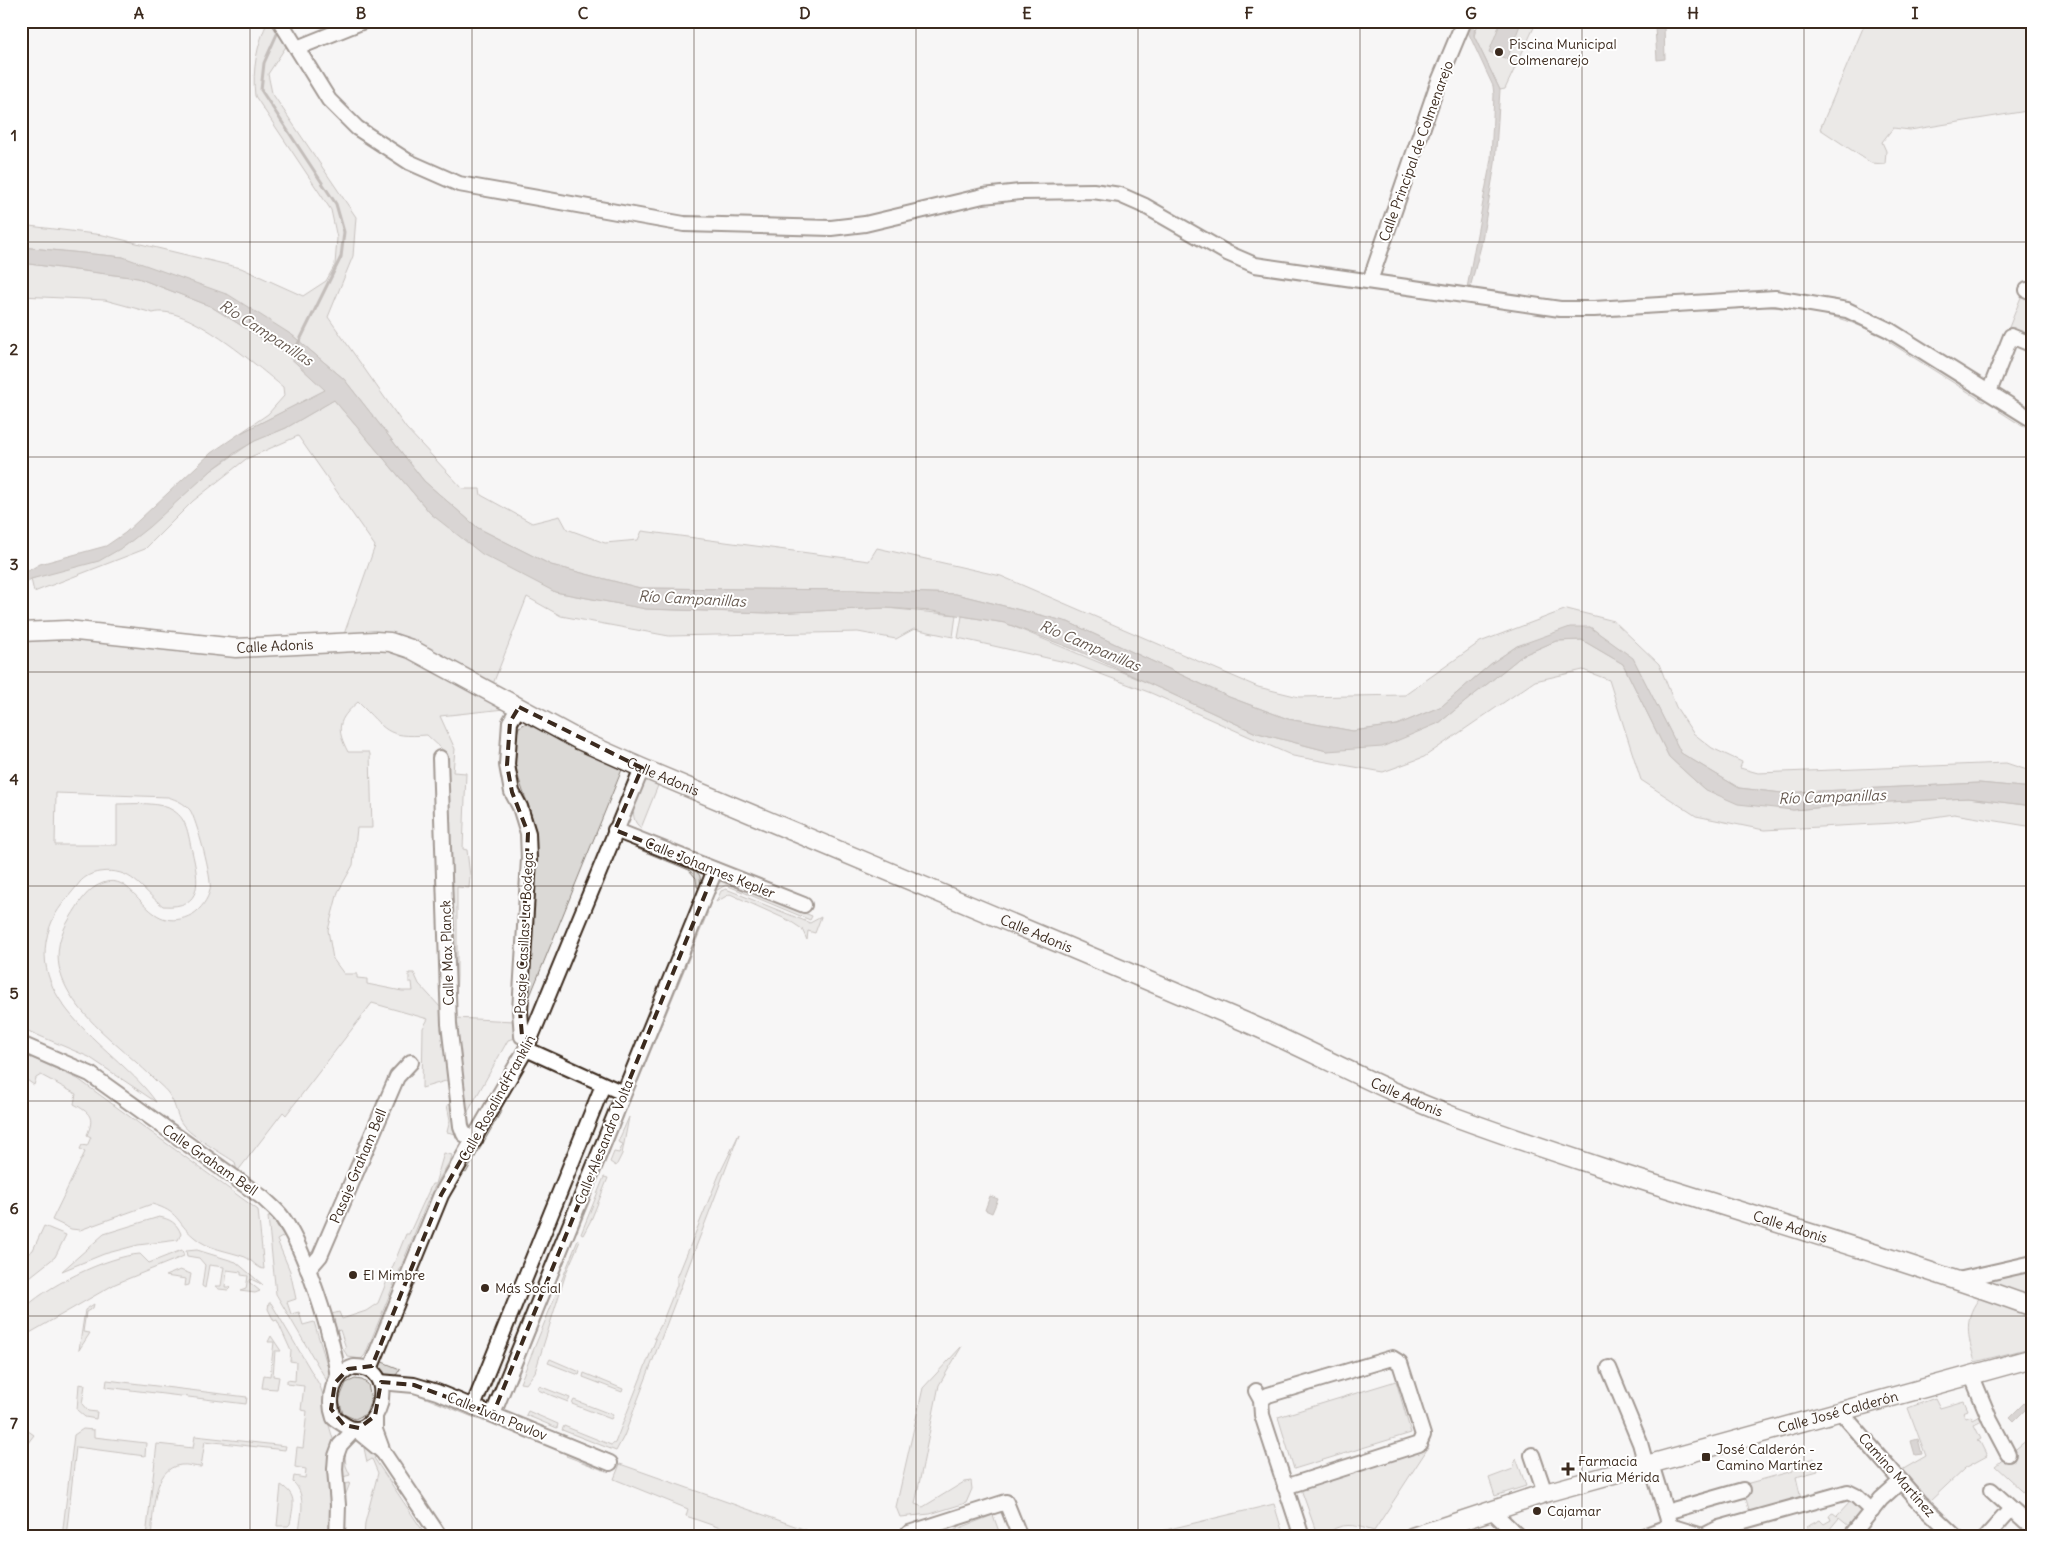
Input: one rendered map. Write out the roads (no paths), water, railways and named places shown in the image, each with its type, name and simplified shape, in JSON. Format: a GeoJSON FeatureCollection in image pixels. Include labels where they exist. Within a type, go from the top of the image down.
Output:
{"type":"FeatureCollection","features":[{"type":"Feature","properties":{"kind":"main road","name":"Calle Adonis"},"geometry":{"type":"LineString","coordinates":[[29,630],[67,630],[236,648],[375,641],[390,642],[411,649],[579,740],[1264,1030],[1371,1083],[1453,1116],[1541,1147],[1958,1280],[2033,1307]]}},
{"type":"Feature","properties":{"kind":"main road","name":"Calle José Calderón"},"geometry":{"type":"LineString","coordinates":[[1412,1537],[1545,1493],[2033,1358]]}},
{"type":"Feature","properties":{"kind":"street"},"geometry":{"type":"LineString","coordinates":[[280,21],[330,100],[357,128],[408,162],[459,184],[684,224],[831,228],[865,224],[983,196],[1020,192],[1093,191],[1120,195],[1145,206],[1227,253],[1254,265],[1560,309],[1594,309],[1775,298],[1847,310],[1870,320],[2033,420]]}},
{"type":"Feature","properties":{"kind":"street"},"geometry":{"type":"LineString","coordinates":[[297,48],[364,21]]}},
{"type":"Feature","properties":{"kind":"street","name":"Calle Principal de Colmenarejo"},"geometry":{"type":"LineString","coordinates":[[1370,281],[1436,86],[1464,21]]}},
{"type":"Feature","properties":{"kind":"street"},"geometry":{"type":"LineString","coordinates":[[1989,392],[2011,336],[2033,344]]}},
{"type":"Feature","properties":{"kind":"street","name":"Pasaje Casillas La Bodega"},"geometry":{"type":"LineString","coordinates":[[519,707],[510,722],[507,765],[512,792],[520,807],[528,833],[529,859],[520,1011],[522,1036],[528,1044]]}},
{"type":"Feature","properties":{"kind":"street","name":"Calle Max Planck"},"geometry":{"type":"LineString","coordinates":[[440,758],[449,1024],[462,1126],[464,1134],[474,1140]]}},
{"type":"Feature","properties":{"kind":"street","name":"Calle Rosalind Franklin"},"geometry":{"type":"LineString","coordinates":[[370,1370],[434,1208],[528,1044],[642,768]]}},
{"type":"Feature","properties":{"kind":"street","name":"Calle Johannes Kepler"},"geometry":{"type":"LineString","coordinates":[[615,830],[804,905]]}},
{"type":"Feature","properties":{"kind":"street","name":"Calle Alesandro Volta"},"geometry":{"type":"LineString","coordinates":[[493,1414],[715,870]]}},
{"type":"Feature","properties":{"kind":"street","name":"Calle Graham Bell"},"geometry":{"type":"LineString","coordinates":[[21,1044],[90,1074],[263,1198],[282,1216],[297,1242],[308,1270],[329,1338],[338,1378]]}},
{"type":"Feature","properties":{"kind":"street"},"geometry":{"type":"LineString","coordinates":[[528,1044],[603,1085],[623,1093]]}},
{"type":"Feature","properties":{"kind":"street","name":"Pasaje Graham Bell"},"geometry":{"type":"LineString","coordinates":[[308,1270],[320,1256],[397,1077],[411,1062]]}},
{"type":"Feature","properties":{"kind":"street","name":"Calle Alesandro Volta"},"geometry":{"type":"LineString","coordinates":[[473,1407],[603,1085]]}},
{"type":"Feature","properties":{"kind":"street"},"geometry":{"type":"LineString","coordinates":[[1958,1280],[2033,1263]]}},
{"type":"Feature","properties":{"kind":"street","name":"Calle Graham Bell"},"geometry":{"type":"LineString","coordinates":[[329,1338],[343,1361],[354,1367]]}},
{"type":"Feature","properties":{"kind":"street"},"geometry":{"type":"LineString","coordinates":[[1285,1487],[1420,1444],[1423,1435],[1400,1362],[1392,1358],[1268,1395],[1258,1396],[1262,1415],[1285,1487],[1302,1537]]}},
{"type":"Feature","properties":{"kind":"street"},"geometry":{"type":"LineString","coordinates":[[383,1452],[355,1429],[344,1425],[334,1418],[331,1409],[332,1390],[342,1372],[354,1367],[364,1367],[370,1370],[380,1382],[381,1398],[375,1416],[375,1430],[383,1452],[440,1537]]}},
{"type":"Feature","properties":{"kind":"street"},"geometry":{"type":"LineString","coordinates":[[1609,1368],[1640,1443],[1670,1526]]}},
{"type":"Feature","properties":{"kind":"street"},"geometry":{"type":"LineString","coordinates":[[1971,1374],[1990,1420],[2008,1454]]}},
{"type":"Feature","properties":{"kind":"street","name":"Calle Ivan Pavlov"},"geometry":{"type":"LineString","coordinates":[[380,1382],[414,1385],[493,1414],[610,1463]]}},
{"type":"Feature","properties":{"kind":"street","name":"Camino Martínez"},"geometry":{"type":"LineString","coordinates":[[1840,1411],[1933,1516],[1956,1537]]}},
{"type":"Feature","properties":{"kind":"street"},"geometry":{"type":"LineString","coordinates":[[337,1537],[336,1456],[340,1445],[355,1429],[365,1426],[375,1416]]}},
{"type":"Feature","properties":{"kind":"street"},"geometry":{"type":"LineString","coordinates":[[1532,1455],[1545,1493]]}},
{"type":"Feature","properties":{"kind":"street"},"geometry":{"type":"LineString","coordinates":[[1850,1537],[1901,1481]]}},
{"type":"Feature","properties":{"kind":"street"},"geometry":{"type":"LineString","coordinates":[[1666,1512],[1744,1490]]}},
{"type":"Feature","properties":{"kind":"street"},"geometry":{"type":"LineString","coordinates":[[1991,1490],[2033,1528]]}},
{"type":"Feature","properties":{"kind":"street"},"geometry":{"type":"LineString","coordinates":[[1641,1537],[1656,1534],[1670,1526],[1705,1536],[1718,1528],[1848,1492],[1856,1496],[1872,1511]]}},
{"type":"Feature","properties":{"kind":"street"},"geometry":{"type":"LineString","coordinates":[[906,1537],[909,1533],[1006,1502],[1020,1537]]}},
{"type":"Feature","properties":{"kind":"street"},"geometry":{"type":"LineString","coordinates":[[1986,1537],[2011,1509]]}},
{"type":"Feature","properties":{"kind":"street"},"geometry":{"type":"LineString","coordinates":[[1491,1510],[1519,1537]]}},
{"type":"Feature","properties":{"kind":"water"},"geometry":{"type":"Polygon","coordinates":[[[1470,21],[1475,21],[1474,36],[1500,90],[1495,164],[1481,246],[1470,288],[1467,288],[1491,159],[1494,95],[1493,86],[1467,30],[1470,21]]]}},
{"type":"Feature","properties":{"kind":"water"},"geometry":{"type":"Polygon","coordinates":[[[1501,21],[1520,25],[1507,59],[1489,52],[1501,21]]]}},
{"type":"Feature","properties":{"kind":"water"},"geometry":{"type":"Polygon","coordinates":[[[1655,27],[1664,27],[1665,59],[1657,60],[1655,27]]]}},
{"type":"Feature","properties":{"kind":"water","name":"Río Campanillas"},"geometry":{"type":"Polygon","coordinates":[[[21,247],[123,257],[229,295],[292,335],[344,379],[424,481],[478,528],[551,565],[640,588],[854,590],[956,594],[1068,622],[1229,697],[1288,719],[1353,731],[1397,725],[1442,706],[1492,663],[1517,646],[1570,627],[1590,627],[1633,658],[1681,753],[1739,788],[1782,793],[1979,783],[2033,788],[2033,806],[1968,798],[1869,803],[1793,810],[1738,804],[1704,789],[1669,757],[1623,664],[1582,640],[1556,641],[1523,655],[1439,723],[1382,747],[1327,751],[1254,732],[1081,652],[1005,623],[932,611],[886,608],[768,613],[646,609],[555,592],[482,554],[431,514],[334,400],[286,428],[255,441],[236,452],[212,470],[125,546],[99,561],[31,579],[21,586],[21,575],[40,564],[106,546],[125,533],[211,453],[239,434],[325,390],[284,352],[210,306],[138,278],[21,263],[21,247]]]}},
{"type":"Feature","properties":{"kind":"water"},"geometry":{"type":"Polygon","coordinates":[[[990,1196],[998,1199],[992,1213],[985,1210],[990,1196]]]}},
{"type":"Feature","properties":{"kind":"water"},"geometry":{"type":"Polygon","coordinates":[[[2024,1403],[2028,1407],[2014,1421],[2010,1417],[2024,1403]]]}},
{"type":"Feature","properties":{"kind":"water"},"geometry":{"type":"Polygon","coordinates":[[[1918,1439],[1922,1454],[1915,1455],[1911,1441],[1918,1439]]]}},
{"type":"Feature","properties":{"kind":"waterway","name":"Río Campanillas"},"geometry":{"type":"LineString","coordinates":[[277,34],[264,63],[261,90],[336,204],[344,232],[341,257],[298,344]]}},
{"type":"Feature","properties":{"kind":"place","name":"Piscina Municipal Colmenarejo"},"geometry":{"type":"Point","coordinates":[1499,52]}},
{"type":"Feature","properties":{"kind":"place","name":"El Mimbre"},"geometry":{"type":"Point","coordinates":[353,1275]}},
{"type":"Feature","properties":{"kind":"place","name":"Más Social"},"geometry":{"type":"Point","coordinates":[485,1288]}},
{"type":"Feature","properties":{"kind":"place","name":"José Calderón - Camino Martínez"},"geometry":{"type":"Point","coordinates":[1706,1457]}},
{"type":"Feature","properties":{"kind":"place","name":"Farmacia Nuria Mérida"},"geometry":{"type":"Point","coordinates":[1568,1469]}},
{"type":"Feature","properties":{"kind":"place","name":"Cajamar"},"geometry":{"type":"Point","coordinates":[1537,1511]}}]}
